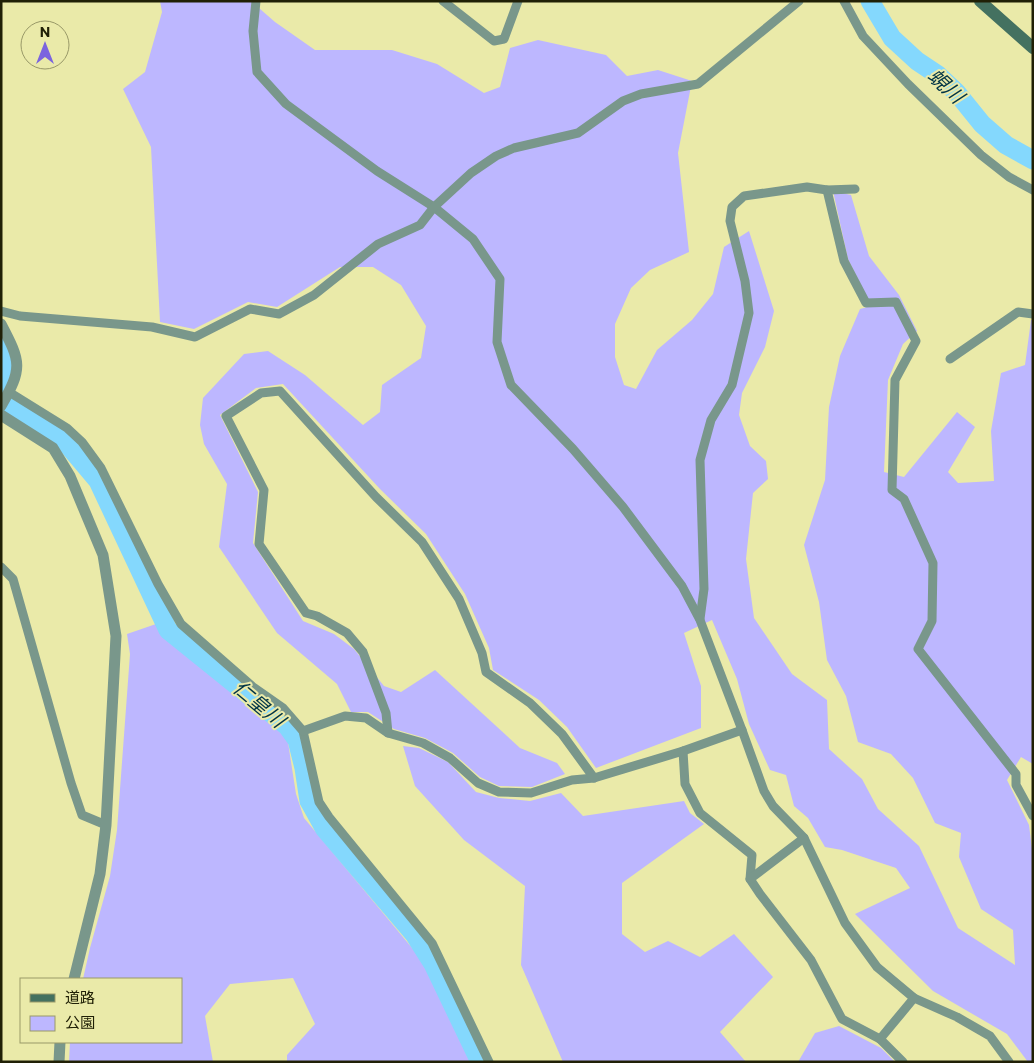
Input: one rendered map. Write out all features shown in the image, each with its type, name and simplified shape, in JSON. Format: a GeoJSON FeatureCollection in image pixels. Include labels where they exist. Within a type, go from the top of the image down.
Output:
{"type":"FeatureCollection","features":[{"type":"Feature","properties":{"kind":"main road"},"geometry":{"type":"LineString","coordinates":[[980,1],[1033,48]]}},
{"type":"Feature","properties":{"kind":"street"},"geometry":{"type":"LineString","coordinates":[[256,1],[253,32],[257,72],[286,104],[377,171],[434,207],[472,239],[500,279],[497,342],[511,384],[573,449],[623,507],[682,586],[700,620],[764,791],[773,806],[804,838],[845,923],[877,967],[914,998],[957,1017],[990,1036],[1009,1062]]}},
{"type":"Feature","properties":{"kind":"street"},"geometry":{"type":"LineString","coordinates":[[443,1],[494,41],[504,39],[518,1]]}},
{"type":"Feature","properties":{"kind":"street"},"geometry":{"type":"LineString","coordinates":[[1,312],[20,316],[152,328],[195,337],[250,309],[279,314],[314,295],[378,244],[420,225],[434,207],[471,173],[496,156],[514,148],[578,133],[623,100],[641,94],[698,84],[799,1]]}},
{"type":"Feature","properties":{"kind":"street"},"geometry":{"type":"LineString","coordinates":[[844,1],[863,36],[908,84],[981,155],[1009,177],[1033,190]]}},
{"type":"Feature","properties":{"kind":"street"},"geometry":{"type":"LineString","coordinates":[[700,620],[704,589],[700,460],[711,420],[732,385],[749,313],[746,281],[730,222],[732,206],[744,196],[807,187],[827,190],[855,189]]}},
{"type":"Feature","properties":{"kind":"street"},"geometry":{"type":"LineString","coordinates":[[827,190],[844,261],[866,303],[896,302],[916,341],[895,380],[892,490],[904,499],[933,563],[932,620],[918,649],[1016,774],[1016,785],[1033,816]]}},
{"type":"Feature","properties":{"kind":"street"},"geometry":{"type":"LineString","coordinates":[[950,359],[1018,312],[1033,314]]}},
{"type":"Feature","properties":{"kind":"street"},"geometry":{"type":"LineString","coordinates":[[1,324],[17,359],[16,374],[1,406]]}},
{"type":"Feature","properties":{"kind":"street"},"geometry":{"type":"LineString","coordinates":[[388,733],[386,713],[363,652],[347,633],[317,616],[306,613],[259,544],[264,490],[226,416],[261,393],[280,391],[376,497],[422,542],[459,599],[482,653],[486,672],[530,703],[556,728],[594,778]]}},
{"type":"Feature","properties":{"kind":"street"},"geometry":{"type":"LineString","coordinates":[[9,392],[67,428],[82,442],[101,468],[158,584],[181,624],[253,687],[284,708],[303,731],[319,802],[329,817],[432,944],[489,1062]]}},
{"type":"Feature","properties":{"kind":"street"},"geometry":{"type":"LineString","coordinates":[[1,415],[53,448],[70,476],[103,555],[116,636],[106,825],[100,874],[74,978]]}},
{"type":"Feature","properties":{"kind":"street"},"geometry":{"type":"LineString","coordinates":[[1,567],[13,579],[71,783],[82,815],[106,825]]}},
{"type":"Feature","properties":{"kind":"street"},"geometry":{"type":"LineString","coordinates":[[303,731],[345,716],[366,718],[388,733],[423,743],[450,758],[478,783],[499,792],[531,793],[572,780],[594,778],[684,751],[742,730]]}},
{"type":"Feature","properties":{"kind":"street"},"geometry":{"type":"LineString","coordinates":[[684,751],[685,784],[700,813],[752,855],[750,879],[811,960],[842,1019],[880,1039],[903,1062]]}},
{"type":"Feature","properties":{"kind":"street"},"geometry":{"type":"LineString","coordinates":[[750,879],[804,838]]}},
{"type":"Feature","properties":{"kind":"street"},"geometry":{"type":"LineString","coordinates":[[880,1039],[914,998]]}},
{"type":"Feature","properties":{"kind":"street"},"geometry":{"type":"LineString","coordinates":[[59,1062],[60,1043]]}},
{"type":"Feature","properties":{"kind":"green space"},"geometry":{"type":"Polygon","coordinates":[[[160,1],[251,1],[275,22],[315,50],[392,50],[437,64],[484,93],[500,87],[510,48],[538,40],[606,55],[627,76],[658,70],[692,81],[678,153],[689,252],[650,270],[631,288],[615,324],[615,357],[624,385],[636,389],[657,350],[692,320],[713,294],[724,247],[749,231],[774,311],[765,347],[742,393],[739,415],[750,446],[766,461],[768,479],[753,493],[746,559],[754,618],[792,674],[827,700],[829,749],[862,779],[878,809],[919,846],[958,928],[1015,965],[1013,930],[981,909],[959,857],[961,833],[935,823],[913,778],[891,754],[858,742],[846,696],[827,660],[819,602],[804,545],[825,480],[829,407],[840,356],[860,309],[871,306],[848,259],[833,191],[851,195],[869,256],[899,295],[917,331],[903,344],[888,380],[884,472],[904,477],[957,412],[975,427],[948,472],[958,483],[994,481],[991,431],[1001,373],[1025,365],[1031,320],[1033,320],[1033,764],[1021,757],[1007,780],[1029,825],[1033,857],[1033,1062],[1028,1062],[1007,1034],[933,991],[855,914],[910,888],[896,868],[842,850],[825,847],[808,818],[794,806],[786,775],[770,770],[749,724],[737,679],[712,620],[684,633],[701,686],[701,728],[596,768],[567,727],[539,700],[493,670],[489,648],[465,594],[426,534],[380,489],[283,384],[256,388],[220,415],[258,492],[253,543],[303,621],[334,634],[354,649],[384,686],[401,692],[435,670],[520,748],[557,763],[565,774],[532,787],[499,786],[480,777],[453,753],[425,738],[394,729],[368,712],[351,712],[337,684],[277,633],[219,547],[227,484],[204,444],[200,425],[203,398],[244,354],[268,351],[305,375],[363,425],[380,412],[382,385],[421,358],[426,326],[401,285],[373,267],[340,267],[277,307],[248,302],[194,329],[160,322],[151,147],[123,89],[145,72],[162,12],[160,1]]]}},
{"type":"Feature","properties":{"kind":"green space"},"geometry":{"type":"Polygon","coordinates":[[[156,624],[287,736],[296,794],[304,818],[427,966],[471,1062],[287,1062],[287,1055],[315,1024],[293,978],[230,984],[205,1016],[213,1062],[69,1062],[70,1043],[182,1043],[182,978],[83,978],[110,876],[117,830],[130,654],[127,634],[156,624]]]}},
{"type":"Feature","properties":{"kind":"green space"},"geometry":{"type":"Polygon","coordinates":[[[403,746],[419,748],[448,762],[476,792],[499,798],[530,801],[561,793],[583,816],[684,801],[690,813],[704,824],[622,883],[622,934],[645,952],[668,941],[700,957],[734,934],[773,977],[720,1032],[746,1062],[563,1062],[521,965],[525,886],[464,840],[415,786],[403,746]]]}},
{"type":"Feature","properties":{"kind":"green space"},"geometry":{"type":"Polygon","coordinates":[[[839,1026],[881,1048],[895,1062],[798,1062],[815,1033],[839,1026]]]}},
{"type":"Feature","properties":{"kind":"waterway","name":"蜆川"},"geometry":{"type":"LineString","coordinates":[[870,1],[892,38],[917,61],[938,75],[957,93],[982,124],[1006,145],[1033,160]]}},
{"type":"Feature","properties":{"kind":"waterway","name":"仁皇川"},"geometry":{"type":"LineString","coordinates":[[1,342],[9,360],[8,371],[1,390]]}},
{"type":"Feature","properties":{"kind":"waterway","name":"仁皇川"},"geometry":{"type":"LineString","coordinates":[[10,407],[66,443],[98,481],[168,630],[287,726],[297,740],[309,801],[324,828],[414,934],[433,964],[480,1062]]}}]}
